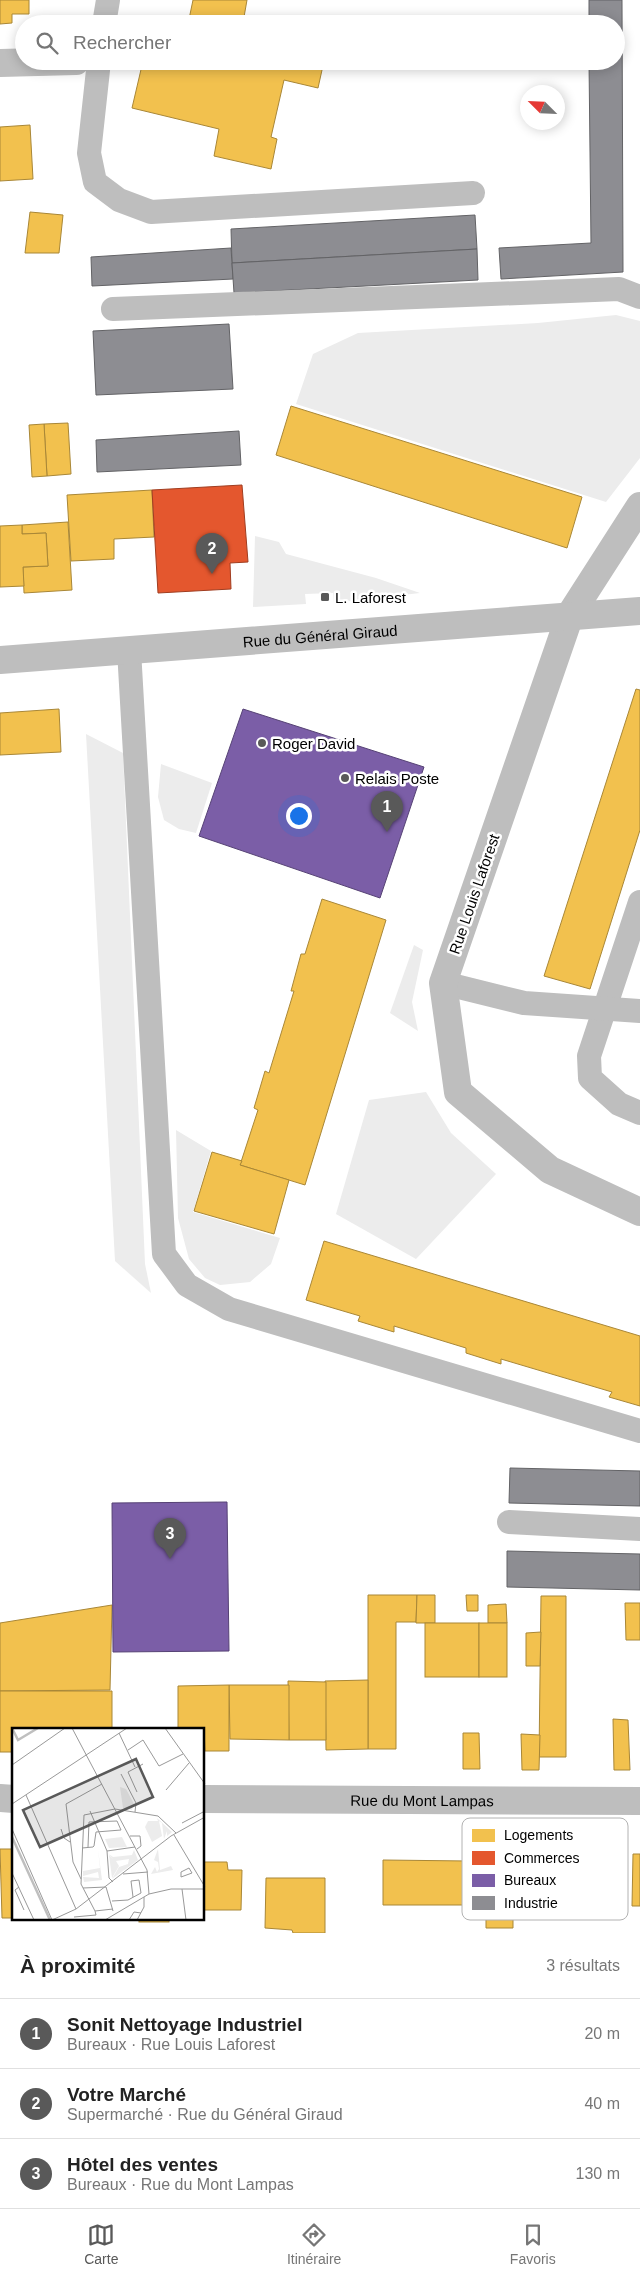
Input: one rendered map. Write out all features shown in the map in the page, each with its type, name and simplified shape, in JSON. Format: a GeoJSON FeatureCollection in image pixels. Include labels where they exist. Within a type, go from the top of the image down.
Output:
{"type":"FeatureCollection","features":[{"type":"Feature","properties":{"kind":"street"},"geometry":{"type":"LineString","coordinates":[[0,63],[15,63]]}},
{"type":"Feature","properties":{"kind":"street","name":"Rue Louis Laforest"},"geometry":{"type":"LineString","coordinates":[[640,506],[570,615],[444,983],[458,1092],[550,1170],[640,1212]]}},
{"type":"Feature","properties":{"kind":"street","name":"Rue du Général Giraud"},"geometry":{"type":"LineString","coordinates":[[0,660],[640,611]]}},
{"type":"Feature","properties":{"kind":"street","name":"Rue du Mont Lampas"},"geometry":{"type":"LineString","coordinates":[[205,1799],[640,1801]]}},
{"type":"Feature","properties":{"kind":"lane"},"geometry":{"type":"LineString","coordinates":[[106,15],[108,0]]}},
{"type":"Feature","properties":{"kind":"lane"},"geometry":{"type":"LineString","coordinates":[[97,70],[89,153],[95,182],[119,200],[151,212],[474,193]]}},
{"type":"Feature","properties":{"kind":"lane"},"geometry":{"type":"LineString","coordinates":[[113,309],[620,289],[640,297]]}},
{"type":"Feature","properties":{"kind":"lane"},"geometry":{"type":"LineString","coordinates":[[129,650],[164,1254],[188,1285],[230,1309],[640,1431]]}},
{"type":"Feature","properties":{"kind":"lane"},"geometry":{"type":"LineString","coordinates":[[640,902],[588,1056],[590,1078],[619,1104],[640,1114]]}},
{"type":"Feature","properties":{"kind":"lane"},"geometry":{"type":"LineString","coordinates":[[444,983],[524,1003],[640,1011]]}},
{"type":"Feature","properties":{"kind":"lane"},"geometry":{"type":"LineString","coordinates":[[509,1522],[640,1529]]}},
{"type":"Feature","properties":{"kind":"shaded area"},"geometry":{"type":"Polygon","coordinates":[[[616,315],[640,321],[640,458],[606,502],[296,404],[313,354],[358,333],[538,323],[616,315]]]}},
{"type":"Feature","properties":{"kind":"shaded area"},"geometry":{"type":"Polygon","coordinates":[[[255,536],[279,542],[286,554],[376,578],[420,593],[334,603],[333,593],[305,594],[306,604],[253,607],[255,536]]]}},
{"type":"Feature","properties":{"kind":"shaded area"},"geometry":{"type":"Polygon","coordinates":[[[86,734],[123,753],[145,1264],[151,1293],[115,1261],[86,734]]]}},
{"type":"Feature","properties":{"kind":"shaded area"},"geometry":{"type":"Polygon","coordinates":[[[161,764],[212,783],[196,833],[179,829],[164,820],[158,797],[161,764]]]}},
{"type":"Feature","properties":{"kind":"shaded area"},"geometry":{"type":"Polygon","coordinates":[[[414,945],[423,950],[412,1002],[418,1031],[390,1013],[414,945]]]}},
{"type":"Feature","properties":{"kind":"shaded area"},"geometry":{"type":"Polygon","coordinates":[[[426,1092],[451,1133],[496,1174],[416,1259],[336,1214],[369,1100],[426,1092]]]}},
{"type":"Feature","properties":{"kind":"shaded area"},"geometry":{"type":"Polygon","coordinates":[[[176,1130],[211,1151],[193,1212],[280,1238],[271,1264],[250,1282],[220,1285],[205,1278],[189,1259],[178,1218],[176,1130]]]}},
{"type":"Feature","properties":{"kind":"building: Logements"},"geometry":{"type":"Polygon","coordinates":[[[0,0],[29,0],[29,14],[12,14],[12,23],[0,24],[0,0]]]}},
{"type":"Feature","properties":{"kind":"building: Logements"},"geometry":{"type":"Polygon","coordinates":[[[193,0],[247,0],[244,15],[190,15],[193,0]]]}},
{"type":"Feature","properties":{"kind":"building: Logements"},"geometry":{"type":"Polygon","coordinates":[[[141,70],[322,70],[318,88],[284,80],[271,137],[277,139],[271,169],[214,156],[219,129],[132,108],[141,70]]]}},
{"type":"Feature","properties":{"kind":"building: Logements"},"geometry":{"type":"Polygon","coordinates":[[[30,125],[33,179],[0,181],[0,127],[30,125]]]}},
{"type":"Feature","properties":{"kind":"building: Logements"},"geometry":{"type":"Polygon","coordinates":[[[30,212],[63,215],[59,253],[25,253],[30,212]]]}},
{"type":"Feature","properties":{"kind":"building: Logements"},"geometry":{"type":"Polygon","coordinates":[[[291,406],[582,497],[567,548],[276,455],[291,406]]]}},
{"type":"Feature","properties":{"kind":"building: Logements"},"geometry":{"type":"Polygon","coordinates":[[[68,423],[71,474],[47,476],[44,424],[68,423]]]}},
{"type":"Feature","properties":{"kind":"building: Logements"},"geometry":{"type":"Polygon","coordinates":[[[44,424],[47,476],[32,477],[29,425],[44,424]]]}},
{"type":"Feature","properties":{"kind":"building: Logements"},"geometry":{"type":"Polygon","coordinates":[[[152,490],[154,537],[114,539],[114,559],[71,561],[67,495],[152,490]]]}},
{"type":"Feature","properties":{"kind":"building: Logements"},"geometry":{"type":"Polygon","coordinates":[[[68,522],[72,590],[24,593],[23,567],[48,566],[46,533],[22,534],[22,525],[68,522]]]}},
{"type":"Feature","properties":{"kind":"building: Logements"},"geometry":{"type":"Polygon","coordinates":[[[22,525],[22,534],[46,533],[48,566],[23,567],[24,586],[0,587],[0,526],[22,525]]]}},
{"type":"Feature","properties":{"kind":"building: Logements"},"geometry":{"type":"Polygon","coordinates":[[[636,689],[640,690],[640,830],[590,989],[544,976],[636,689]]]}},
{"type":"Feature","properties":{"kind":"building: Logements"},"geometry":{"type":"Polygon","coordinates":[[[59,709],[61,752],[0,755],[0,713],[59,709]]]}},
{"type":"Feature","properties":{"kind":"building: Logements"},"geometry":{"type":"Polygon","coordinates":[[[322,899],[386,920],[305,1185],[240,1165],[258,1110],[254,1108],[265,1071],[269,1073],[294,991],[291,991],[301,954],[305,954],[322,899]]]}},
{"type":"Feature","properties":{"kind":"building: Logements"},"geometry":{"type":"Polygon","coordinates":[[[212,1152],[242,1161],[240,1165],[289,1180],[274,1234],[194,1211],[212,1152]]]}},
{"type":"Feature","properties":{"kind":"building: Logements"},"geometry":{"type":"Polygon","coordinates":[[[324,1241],[640,1336],[640,1406],[609,1397],[612,1392],[501,1359],[501,1364],[466,1353],[466,1348],[394,1326],[394,1332],[358,1321],[360,1316],[306,1300],[324,1241]]]}},
{"type":"Feature","properties":{"kind":"building: Logements"},"geometry":{"type":"Polygon","coordinates":[[[368,1595],[417,1595],[416,1622],[396,1622],[396,1749],[368,1749],[368,1595]]]}},
{"type":"Feature","properties":{"kind":"building: Logements"},"geometry":{"type":"Polygon","coordinates":[[[417,1595],[435,1595],[435,1623],[416,1623],[417,1595]]]}},
{"type":"Feature","properties":{"kind":"building: Logements"},"geometry":{"type":"Polygon","coordinates":[[[466,1595],[478,1595],[478,1611],[467,1611],[466,1595]]]}},
{"type":"Feature","properties":{"kind":"building: Logements"},"geometry":{"type":"Polygon","coordinates":[[[541,1596],[566,1596],[566,1757],[539,1757],[541,1596]]]}},
{"type":"Feature","properties":{"kind":"building: Logements"},"geometry":{"type":"Polygon","coordinates":[[[625,1603],[640,1603],[640,1640],[626,1640],[625,1603]]]}},
{"type":"Feature","properties":{"kind":"building: Logements"},"geometry":{"type":"Polygon","coordinates":[[[506,1604],[507,1623],[488,1623],[488,1605],[506,1604]]]}},
{"type":"Feature","properties":{"kind":"building: Logements"},"geometry":{"type":"Polygon","coordinates":[[[112,1605],[110,1690],[0,1691],[0,1623],[112,1605]]]}},
{"type":"Feature","properties":{"kind":"building: Logements"},"geometry":{"type":"Polygon","coordinates":[[[425,1623],[479,1623],[479,1677],[425,1677],[425,1623]]]}},
{"type":"Feature","properties":{"kind":"building: Logements"},"geometry":{"type":"Polygon","coordinates":[[[479,1623],[507,1623],[507,1677],[479,1677],[479,1623]]]}},
{"type":"Feature","properties":{"kind":"building: Logements"},"geometry":{"type":"Polygon","coordinates":[[[541,1632],[540,1666],[526,1666],[526,1633],[541,1632]]]}},
{"type":"Feature","properties":{"kind":"building: Logements"},"geometry":{"type":"Polygon","coordinates":[[[368,1680],[368,1749],[326,1750],[325,1681],[368,1680]]]}},
{"type":"Feature","properties":{"kind":"building: Logements"},"geometry":{"type":"Polygon","coordinates":[[[288,1681],[326,1682],[326,1740],[289,1740],[288,1681]]]}},
{"type":"Feature","properties":{"kind":"building: Logements"},"geometry":{"type":"Polygon","coordinates":[[[229,1685],[289,1685],[289,1740],[230,1739],[229,1685]]]}},
{"type":"Feature","properties":{"kind":"building: Logements"},"geometry":{"type":"Polygon","coordinates":[[[229,1685],[229,1751],[205,1751],[205,1728],[178,1728],[178,1686],[229,1685]]]}},
{"type":"Feature","properties":{"kind":"building: Logements"},"geometry":{"type":"Polygon","coordinates":[[[0,1691],[112,1691],[112,1728],[12,1728],[12,1752],[0,1752],[0,1691]]]}},
{"type":"Feature","properties":{"kind":"building: Logements"},"geometry":{"type":"Polygon","coordinates":[[[613,1719],[628,1720],[630,1770],[614,1770],[613,1719]]]}},
{"type":"Feature","properties":{"kind":"building: Logements"},"geometry":{"type":"Polygon","coordinates":[[[463,1733],[479,1733],[480,1769],[463,1769],[463,1733]]]}},
{"type":"Feature","properties":{"kind":"building: Logements"},"geometry":{"type":"Polygon","coordinates":[[[521,1734],[540,1735],[539,1770],[522,1770],[521,1734]]]}},
{"type":"Feature","properties":{"kind":"building: Logements"},"geometry":{"type":"Polygon","coordinates":[[[0,1849],[12,1849],[12,1918],[2,1918],[0,1849]]]}},
{"type":"Feature","properties":{"kind":"building: Logements"},"geometry":{"type":"Polygon","coordinates":[[[633,1854],[640,1854],[640,1906],[632,1906],[633,1854]]]}},
{"type":"Feature","properties":{"kind":"building: Logements"},"geometry":{"type":"Polygon","coordinates":[[[383,1860],[462,1861],[462,1905],[383,1905],[383,1860]]]}},
{"type":"Feature","properties":{"kind":"building: Logements"},"geometry":{"type":"Polygon","coordinates":[[[205,1862],[227,1862],[228,1870],[242,1870],[241,1910],[205,1910],[205,1862]]]}},
{"type":"Feature","properties":{"kind":"building: Logements"},"geometry":{"type":"Polygon","coordinates":[[[266,1878],[325,1878],[325,1933],[293,1933],[292,1930],[265,1928],[266,1878]]]}},
{"type":"Feature","properties":{"kind":"building: Logements"},"geometry":{"type":"Polygon","coordinates":[[[139,1920],[169,1920],[169,1922],[139,1922],[139,1920]]]}},
{"type":"Feature","properties":{"kind":"building: Logements"},"geometry":{"type":"Polygon","coordinates":[[[486,1920],[513,1920],[513,1928],[486,1928],[486,1920]]]}},
{"type":"Feature","properties":{"kind":"building: Commerces"},"geometry":{"type":"Polygon","coordinates":[[[242,485],[248,562],[230,563],[231,589],[158,593],[152,490],[242,485]]]}},
{"type":"Feature","properties":{"kind":"building: Bureaux"},"geometry":{"type":"Polygon","coordinates":[[[243,709],[424,767],[380,898],[199,836],[243,709]]]}},
{"type":"Feature","properties":{"kind":"building: Bureaux"},"geometry":{"type":"Polygon","coordinates":[[[227,1502],[229,1651],[113,1652],[112,1503],[227,1502]]]}},
{"type":"Feature","properties":{"kind":"building: Industrie"},"geometry":{"type":"Polygon","coordinates":[[[589,0],[622,0],[622,15],[589,15],[589,0]]]}},
{"type":"Feature","properties":{"kind":"building: Industrie"},"geometry":{"type":"Polygon","coordinates":[[[589,70],[622,70],[623,272],[501,279],[499,248],[591,243],[589,70]]]}},
{"type":"Feature","properties":{"kind":"building: Industrie"},"geometry":{"type":"Polygon","coordinates":[[[475,215],[477,249],[232,263],[231,229],[475,215]]]}},
{"type":"Feature","properties":{"kind":"building: Industrie"},"geometry":{"type":"Polygon","coordinates":[[[231,248],[233,279],[92,286],[91,257],[231,248]]]}},
{"type":"Feature","properties":{"kind":"building: Industrie"},"geometry":{"type":"Polygon","coordinates":[[[477,249],[478,280],[234,293],[232,263],[477,249]]]}},
{"type":"Feature","properties":{"kind":"building: Industrie"},"geometry":{"type":"Polygon","coordinates":[[[229,324],[233,389],[96,395],[93,331],[229,324]]]}},
{"type":"Feature","properties":{"kind":"building: Industrie"},"geometry":{"type":"Polygon","coordinates":[[[239,431],[241,465],[97,472],[96,440],[239,431]]]}},
{"type":"Feature","properties":{"kind":"building: Industrie"},"geometry":{"type":"Polygon","coordinates":[[[510,1468],[640,1471],[640,1506],[509,1503],[510,1468]]]}},
{"type":"Feature","properties":{"kind":"building: Industrie"},"geometry":{"type":"Polygon","coordinates":[[[507,1551],[640,1554],[640,1590],[507,1587],[507,1551]]]}},
{"type":"Feature","properties":{"kind":"place","name":"Votre Marché"},"geometry":{"type":"Point","coordinates":[212,574]}},
{"type":"Feature","properties":{"kind":"place","name":"L. Laforest"},"geometry":{"type":"Point","coordinates":[325,597]}},
{"type":"Feature","properties":{"kind":"place","name":"Roger David"},"geometry":{"type":"Point","coordinates":[262,743]}},
{"type":"Feature","properties":{"kind":"place","name":"Relais Poste"},"geometry":{"type":"Point","coordinates":[345,778]}},
{"type":"Feature","properties":{"kind":"place","name":"Sonit Nettoyage Industriel"},"geometry":{"type":"Point","coordinates":[387,832]}},
{"type":"Feature","properties":{"kind":"place","name":"Hôtel des ventes"},"geometry":{"type":"Point","coordinates":[170,1559]}}]}
